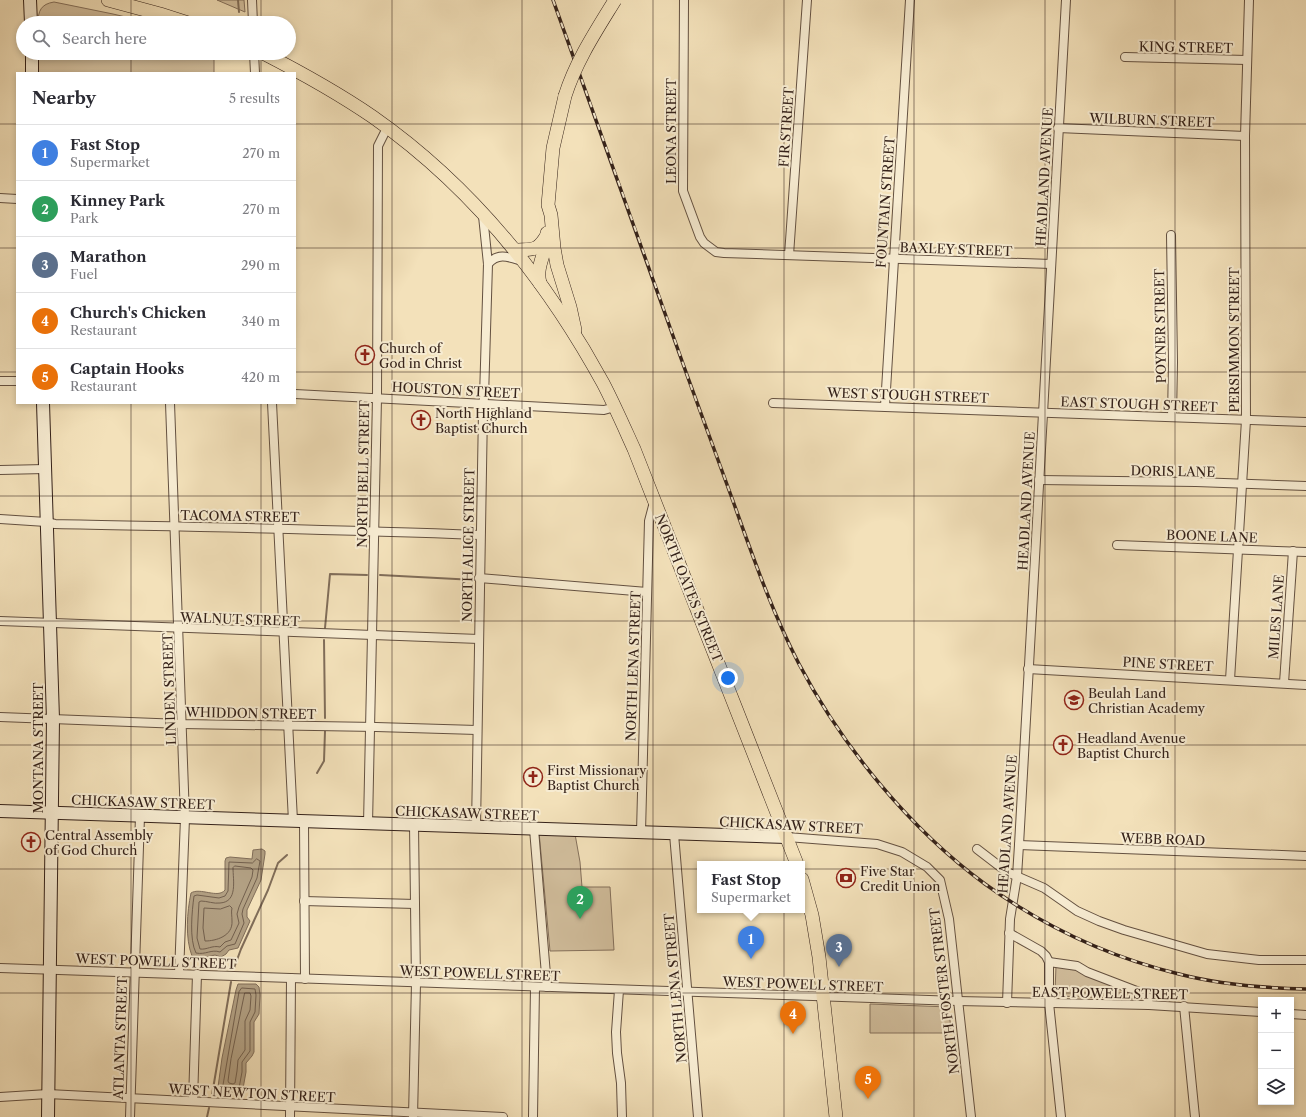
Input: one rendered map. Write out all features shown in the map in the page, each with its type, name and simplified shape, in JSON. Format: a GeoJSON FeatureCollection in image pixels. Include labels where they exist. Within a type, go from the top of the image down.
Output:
{"type":"FeatureCollection","features":[{"type":"Feature","properties":{"kind":"main road"},"geometry":{"type":"LineString","coordinates":[[108,0],[166,16]]}},
{"type":"Feature","properties":{"kind":"main road"},"geometry":{"type":"LineString","coordinates":[[533,271],[547,243],[545,215],[548,205],[553,148],[565,96],[576,67],[615,0]]}},
{"type":"Feature","properties":{"kind":"main road"},"geometry":{"type":"LineString","coordinates":[[275,60],[332,91],[388,128],[448,179],[482,213],[533,271],[578,340]]}},
{"type":"Feature","properties":{"kind":"main road"},"geometry":{"type":"LineString","coordinates":[[548,205],[551,215],[554,248],[578,340]]}},
{"type":"Feature","properties":{"kind":"main road"},"geometry":{"type":"LineString","coordinates":[[515,250],[536,248],[542,244],[547,235]]}},
{"type":"Feature","properties":{"kind":"main road"},"geometry":{"type":"LineString","coordinates":[[533,271],[546,268],[552,258],[554,248]]}},
{"type":"Feature","properties":{"kind":"main road","name":"NORTH OATES STREET"},"geometry":{"type":"LineString","coordinates":[[578,340],[615,407],[634,449],[796,861]]}},
{"type":"Feature","properties":{"kind":"main road"},"geometry":{"type":"LineString","coordinates":[[805,889],[815,933],[836,1117]]}},
{"type":"Feature","properties":{"kind":"street"},"geometry":{"type":"LineString","coordinates":[[30,0],[31,16]]}},
{"type":"Feature","properties":{"kind":"street"},"geometry":{"type":"LineString","coordinates":[[252,0],[253,16]]}},
{"type":"Feature","properties":{"kind":"street","name":"LEONA STREET"},"geometry":{"type":"LineString","coordinates":[[684,0],[683,191],[700,237],[704,243],[716,252]]}},
{"type":"Feature","properties":{"kind":"street","name":"FIR STREET"},"geometry":{"type":"LineString","coordinates":[[788,255],[807,0]]}},
{"type":"Feature","properties":{"kind":"street","name":"FOUNTAIN STREET"},"geometry":{"type":"LineString","coordinates":[[885,406],[910,0]]}},
{"type":"Feature","properties":{"kind":"street","name":"HEADLAND AVENUE"},"geometry":{"type":"LineString","coordinates":[[1006,1003],[1010,919],[1020,845],[1028,670],[1066,0]]}},
{"type":"Feature","properties":{"kind":"street","name":"PERSIMMON STREET"},"geometry":{"type":"LineString","coordinates":[[1230,680],[1246,420],[1245,136],[1249,0]]}},
{"type":"Feature","properties":{"kind":"street","name":"KING STREET"},"geometry":{"type":"LineString","coordinates":[[1125,57],[1247,60]]}},
{"type":"Feature","properties":{"kind":"street"},"geometry":{"type":"LineString","coordinates":[[32,60],[32,72]]}},
{"type":"Feature","properties":{"kind":"street"},"geometry":{"type":"LineString","coordinates":[[254,60],[255,72]]}},
{"type":"Feature","properties":{"kind":"street","name":"NORTH BELL STREET"},"geometry":{"type":"LineString","coordinates":[[368,824],[377,398],[378,146],[388,128]]}},
{"type":"Feature","properties":{"kind":"street","name":"WILBURN STREET"},"geometry":{"type":"LineString","coordinates":[[1058,128],[1245,136]]}},
{"type":"Feature","properties":{"kind":"street"},"geometry":{"type":"LineString","coordinates":[[0,198],[16,199]]}},
{"type":"Feature","properties":{"kind":"street","name":"NORTH ALICE STREET"},"geometry":{"type":"LineString","coordinates":[[476,827],[479,578],[488,264],[482,213]]}},
{"type":"Feature","properties":{"kind":"street","name":"POYNER STREET"},"geometry":{"type":"LineString","coordinates":[[1171,235],[1173,362],[1172,417]]}},
{"type":"Feature","properties":{"kind":"street","name":"BAXLEY STREET"},"geometry":{"type":"LineString","coordinates":[[716,252],[1051,264]]}},
{"type":"Feature","properties":{"kind":"street"},"geometry":{"type":"LineString","coordinates":[[488,264],[491,260],[501,256],[533,271]]}},
{"type":"Feature","properties":{"kind":"street"},"geometry":{"type":"LineString","coordinates":[[0,381],[16,382]]}},
{"type":"Feature","properties":{"kind":"street","name":"HOUSTON STREET"},"geometry":{"type":"LineString","coordinates":[[296,394],[604,410],[615,407]]}},
{"type":"Feature","properties":{"kind":"street","name":"WEST STOUGH STREET"},"geometry":{"type":"LineString","coordinates":[[773,403],[1043,412]]}},
{"type":"Feature","properties":{"kind":"street","name":"MONTANA STREET"},"geometry":{"type":"LineString","coordinates":[[43,404],[52,719],[48,1117]]}},
{"type":"Feature","properties":{"kind":"street","name":"LINDEN STREET"},"geometry":{"type":"LineString","coordinates":[[170,404],[185,818],[179,974]]}},
{"type":"Feature","properties":{"kind":"street"},"geometry":{"type":"LineString","coordinates":[[272,404],[288,726],[298,822],[304,901],[305,979]]}},
{"type":"Feature","properties":{"kind":"street","name":"EAST STOUGH STREET"},"geometry":{"type":"LineString","coordinates":[[1043,412],[1306,422]]}},
{"type":"Feature","properties":{"kind":"street"},"geometry":{"type":"LineString","coordinates":[[0,470],[45,469]]}},
{"type":"Feature","properties":{"kind":"street","name":"DORIS LANE"},"geometry":{"type":"LineString","coordinates":[[1039,480],[1196,482],[1306,486]]}},
{"type":"Feature","properties":{"kind":"street","name":"NORTH LENA STREET"},"geometry":{"type":"LineString","coordinates":[[640,832],[649,521],[654,501]]}},
{"type":"Feature","properties":{"kind":"street","name":"TACOMA STREET"},"geometry":{"type":"LineString","coordinates":[[0,520],[46,522],[55,524],[374,530],[480,535]]}},
{"type":"Feature","properties":{"kind":"street","name":"BOONE LANE"},"geometry":{"type":"LineString","coordinates":[[1117,545],[1306,552]]}},
{"type":"Feature","properties":{"kind":"street","name":"MILES LANE"},"geometry":{"type":"LineString","coordinates":[[1284,683],[1293,551]]}},
{"type":"Feature","properties":{"kind":"street"},"geometry":{"type":"LineString","coordinates":[[479,578],[647,592]]}},
{"type":"Feature","properties":{"kind":"street","name":"WALNUT STREET"},"geometry":{"type":"LineString","coordinates":[[0,621],[178,629],[479,639]]}},
{"type":"Feature","properties":{"kind":"street","name":"PINE STREET"},"geometry":{"type":"LineString","coordinates":[[1028,670],[1306,685]]}},
{"type":"Feature","properties":{"kind":"street","name":"WHIDDON STREET"},"geometry":{"type":"LineString","coordinates":[[0,717],[182,724],[477,730]]}},
{"type":"Feature","properties":{"kind":"street","name":"CHICKASAW STREET"},"geometry":{"type":"LineString","coordinates":[[0,811],[787,838],[877,844],[902,852],[927,867]]}},
{"type":"Feature","properties":{"kind":"street","name":"ATLANTA STREET"},"geometry":{"type":"LineString","coordinates":[[130,1117],[140,816]]}},
{"type":"Feature","properties":{"kind":"street"},"geometry":{"type":"LineString","coordinates":[[413,1115],[416,983],[414,825]]}},
{"type":"Feature","properties":{"kind":"street"},"geometry":{"type":"LineString","coordinates":[[534,829],[547,987]]}},
{"type":"Feature","properties":{"kind":"street","name":"NORTH LENA STREET"},"geometry":{"type":"LineString","coordinates":[[674,834],[698,1117]]}},
{"type":"Feature","properties":{"kind":"street","name":"WEBB ROAD"},"geometry":{"type":"LineString","coordinates":[[1020,845],[1306,856]]}},
{"type":"Feature","properties":{"kind":"street"},"geometry":{"type":"LineString","coordinates":[[977,849],[1007,872],[1044,888],[1077,911],[1099,921],[1163,942],[1207,954],[1272,960],[1306,960]]}},
{"type":"Feature","properties":{"kind":"street","name":"NORTH FOSTER STREET"},"geometry":{"type":"LineString","coordinates":[[927,867],[940,880],[946,903],[971,1117]]}},
{"type":"Feature","properties":{"kind":"street"},"geometry":{"type":"LineString","coordinates":[[304,901],[415,904]]}},
{"type":"Feature","properties":{"kind":"street"},"geometry":{"type":"LineString","coordinates":[[1009,933],[1041,951],[1049,962],[1049,1003],[1061,1117]]}},
{"type":"Feature","properties":{"kind":"street"},"geometry":{"type":"LineString","coordinates":[[1049,962],[1077,966],[1087,972],[1147,995],[1149,1005]]}},
{"type":"Feature","properties":{"kind":"street","name":"WEST POWELL STREET"},"geometry":{"type":"LineString","coordinates":[[0,968],[958,1001]]}},
{"type":"Feature","properties":{"kind":"street"},"geometry":{"type":"LineString","coordinates":[[193,1102],[197,974]]}},
{"type":"Feature","properties":{"kind":"street"},"geometry":{"type":"LineString","coordinates":[[290,1117],[291,978]]}},
{"type":"Feature","properties":{"kind":"street"},"geometry":{"type":"LineString","coordinates":[[533,1117],[535,987]]}},
{"type":"Feature","properties":{"kind":"street"},"geometry":{"type":"LineString","coordinates":[[619,990],[616,1053],[622,1083],[622,1117]]}},
{"type":"Feature","properties":{"kind":"street","name":"EAST POWELL STREET"},"geometry":{"type":"LineString","coordinates":[[958,1001],[1184,1006],[1258,1012]]}},
{"type":"Feature","properties":{"kind":"street"},"geometry":{"type":"LineString","coordinates":[[1184,1006],[1195,1117]]}},
{"type":"Feature","properties":{"kind":"street"},"geometry":{"type":"LineString","coordinates":[[1294,1014],[1306,1015]]}},
{"type":"Feature","properties":{"kind":"street","name":"WEST NEWTON STREET"},"geometry":{"type":"LineString","coordinates":[[0,1097],[48,1094],[290,1106],[413,1115],[503,1117]]}},
{"type":"Feature","properties":{"kind":"shaded area"},"geometry":{"type":"Polygon","coordinates":[[[217,0],[244,0],[245,12],[217,0]]]}},
{"type":"Feature","properties":{"kind":"shaded area"},"geometry":{"type":"Polygon","coordinates":[[[54,2],[121,16],[39,16],[43,6],[54,2]]]}},
{"type":"Feature","properties":{"kind":"shaded area"},"geometry":{"type":"Polygon","coordinates":[[[38,60],[214,60],[214,72],[38,72],[38,60]]]}},
{"type":"Feature","properties":{"kind":"shaded area"},"geometry":{"type":"Polygon","coordinates":[[[539,832],[575,834],[580,862],[582,887],[610,887],[614,950],[550,951],[539,832]]]}},
{"type":"Feature","properties":{"kind":"shaded area"},"geometry":{"type":"Polygon","coordinates":[[[1056,966],[1077,970],[1143,997],[1141,999],[1056,996],[1056,966]]]}},
{"type":"Feature","properties":{"kind":"shaded area"},"geometry":{"type":"Polygon","coordinates":[[[870,1004],[949,1007],[951,1033],[870,1033],[870,1004]]]}},
{"type":"Feature","properties":{"kind":"water"},"geometry":{"type":"Polygon","coordinates":[[[262,849],[265,851],[265,854],[261,880],[247,910],[247,917],[250,921],[238,948],[229,950],[221,957],[215,955],[203,958],[192,956],[188,941],[187,925],[191,893],[199,891],[214,893],[222,892],[225,890],[226,858],[252,859],[253,850],[262,849]]]}},
{"type":"Feature","properties":{"kind":"water"},"geometry":{"type":"Polygon","coordinates":[[[238,984],[256,984],[259,987],[260,995],[259,1014],[254,1022],[254,1052],[246,1063],[242,1094],[220,1091],[218,1087],[222,1058],[238,984]]]}},
{"type":"Feature","properties":{"kind":"waterway"},"geometry":{"type":"LineString","coordinates":[[238,0],[239,12]]}},
{"type":"Feature","properties":{"kind":"waterway"},"geometry":{"type":"LineString","coordinates":[[325,628],[330,574],[367,575]]}},
{"type":"Feature","properties":{"kind":"waterway"},"geometry":{"type":"LineString","coordinates":[[380,575],[475,580]]}},
{"type":"Feature","properties":{"kind":"waterway"},"geometry":{"type":"LineString","coordinates":[[324,640],[325,718]]}},
{"type":"Feature","properties":{"kind":"waterway"},"geometry":{"type":"LineString","coordinates":[[317,773],[324,761],[325,731]]}},
{"type":"Feature","properties":{"kind":"waterway"},"geometry":{"type":"LineString","coordinates":[[234,968],[268,890],[278,863],[287,855]]}},
{"type":"Feature","properties":{"kind":"waterway"},"geometry":{"type":"LineString","coordinates":[[212,1095],[231,982]]}},
{"type":"Feature","properties":{"kind":"waterway"},"geometry":{"type":"LineString","coordinates":[[207,1117],[209,1108]]}},
{"type":"Feature","properties":{"kind":"railway"},"geometry":{"type":"LineString","coordinates":[[553,0],[693,391],[772,604],[789,644],[816,695],[857,755],[905,812],[930,838],[957,862],[1007,899],[1053,926],[1127,959],[1195,978],[1242,985],[1306,989]]}},
{"type":"Feature","properties":{"kind":"place","name":"Church of God in Christ"},"geometry":{"type":"Point","coordinates":[365,355]}},
{"type":"Feature","properties":{"kind":"place","name":"North Highland Baptist Church"},"geometry":{"type":"Point","coordinates":[421,420]}},
{"type":"Feature","properties":{"kind":"place","name":"Beulah Land Christian Academy"},"geometry":{"type":"Point","coordinates":[1074,700]}},
{"type":"Feature","properties":{"kind":"place","name":"Headland Avenue Baptist Church"},"geometry":{"type":"Point","coordinates":[1063,745]}},
{"type":"Feature","properties":{"kind":"place","name":"First Missionary Baptist Church"},"geometry":{"type":"Point","coordinates":[533,777]}},
{"type":"Feature","properties":{"kind":"place","name":"Central Assembly of God Church"},"geometry":{"type":"Point","coordinates":[31,842]}},
{"type":"Feature","properties":{"kind":"place","name":"Five Star Credit Union"},"geometry":{"type":"Point","coordinates":[846,878]}},
{"type":"Feature","properties":{"kind":"place","name":"Kinney Park"},"geometry":{"type":"Point","coordinates":[580,919]}},
{"type":"Feature","properties":{"kind":"place","name":"Fast Stop"},"geometry":{"type":"Point","coordinates":[751,959]}},
{"type":"Feature","properties":{"kind":"place","name":"Marathon"},"geometry":{"type":"Point","coordinates":[839,967]}},
{"type":"Feature","properties":{"kind":"place","name":"Church's Chicken"},"geometry":{"type":"Point","coordinates":[793,1034]}},
{"type":"Feature","properties":{"kind":"place","name":"Captain Hooks"},"geometry":{"type":"Point","coordinates":[868,1099]}}]}
